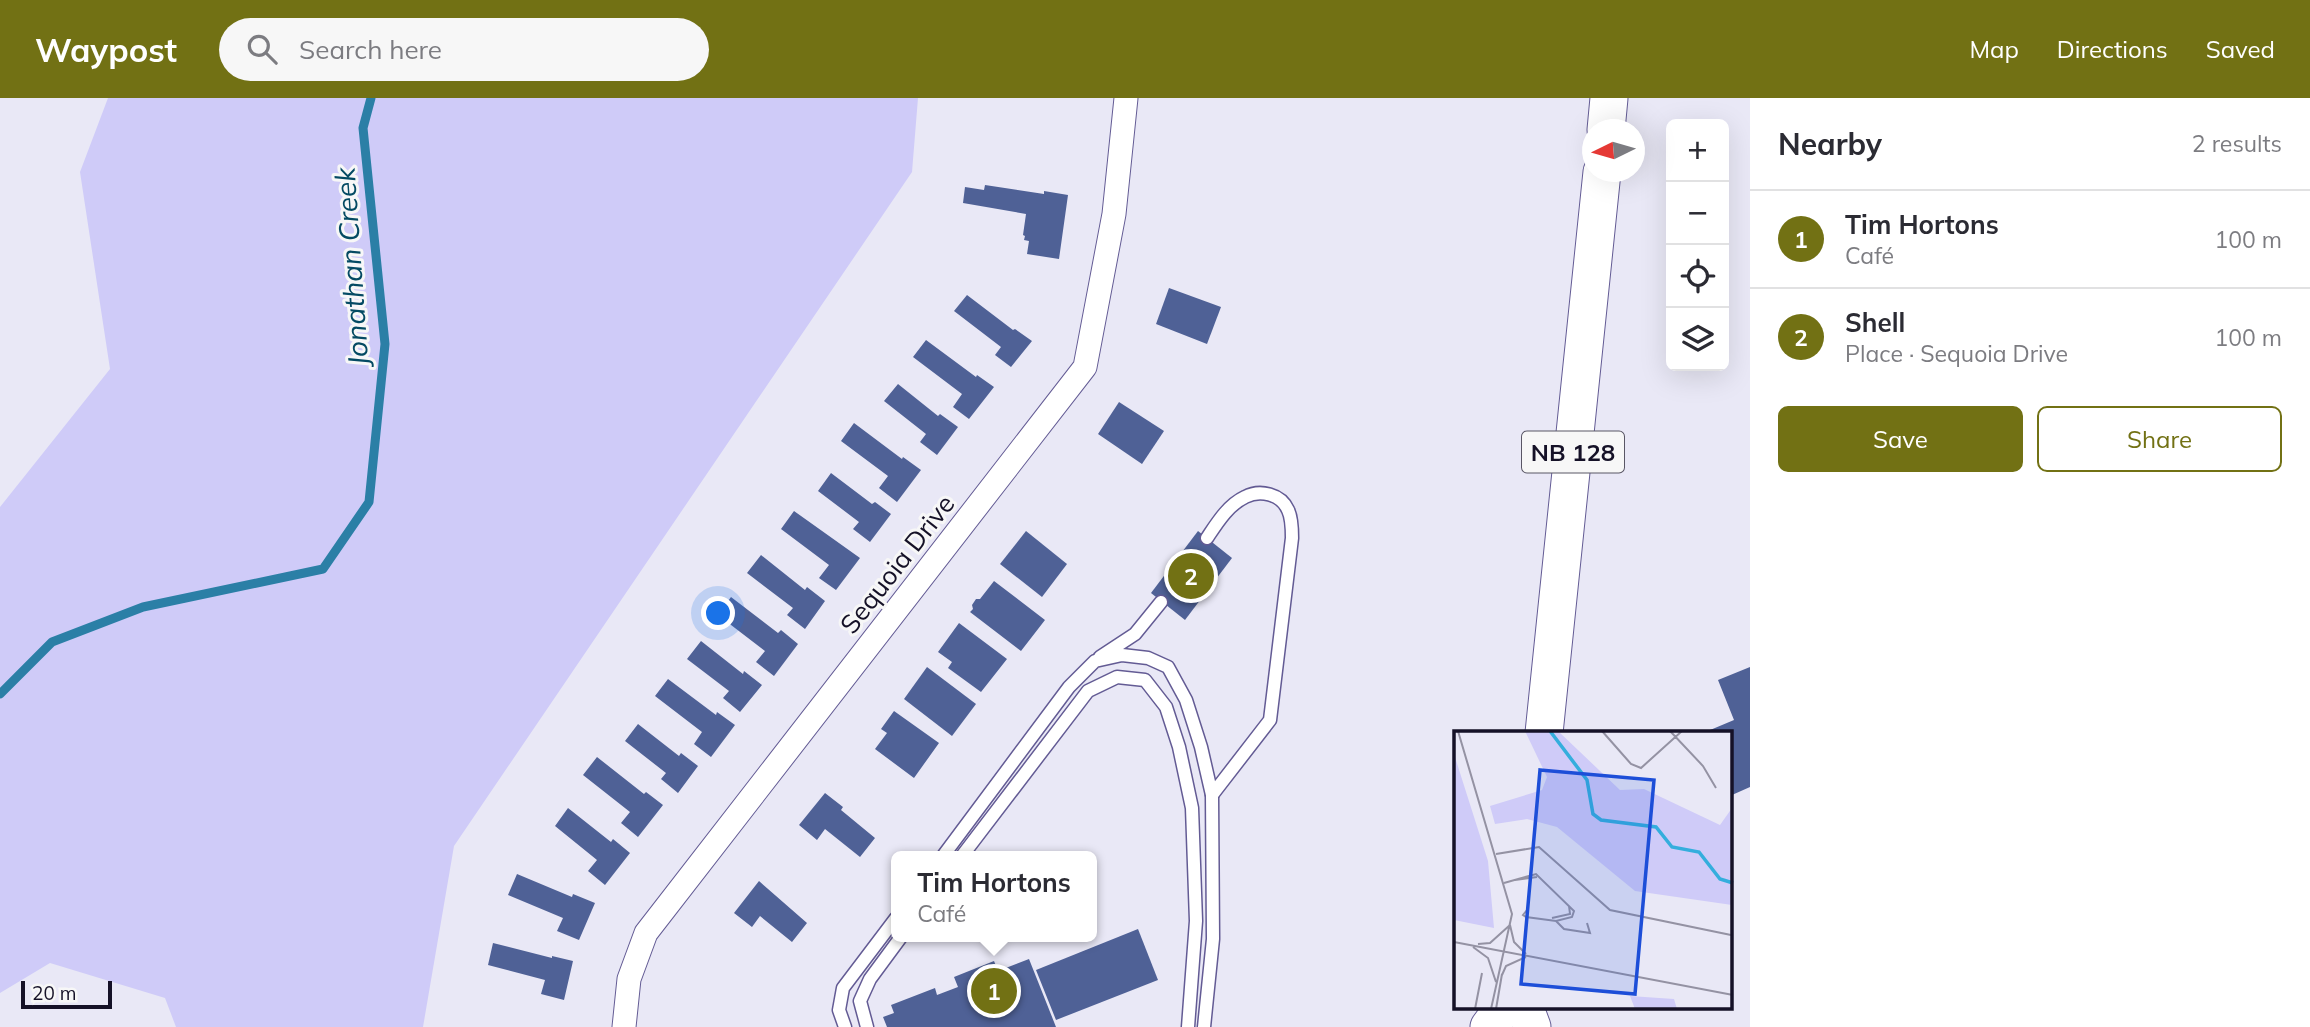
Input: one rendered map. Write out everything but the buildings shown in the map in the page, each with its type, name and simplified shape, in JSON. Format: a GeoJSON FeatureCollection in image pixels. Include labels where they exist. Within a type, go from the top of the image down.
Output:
{"type":"FeatureCollection","features":[{"type":"Feature","properties":{"kind":"main road"},"geometry":{"type":"LineString","coordinates":[[1607,119],[1609,98]]}},
{"type":"Feature","properties":{"kind":"main road","name":"NB 128"},"geometry":{"type":"LineString","coordinates":[[1544,731],[1601,182]]}},
{"type":"Feature","properties":{"kind":"main road"},"geometry":{"type":"LineString","coordinates":[[1489,1027],[1502,1010]]}},
{"type":"Feature","properties":{"kind":"main road"},"geometry":{"type":"LineString","coordinates":[[1526,1010],[1531,1027]]}},
{"type":"Feature","properties":{"kind":"street","name":"Sequoia Drive"},"geometry":{"type":"LineString","coordinates":[[624,1027],[629,979],[646,933],[1086,367],[1114,214],[1125,98]]}},
{"type":"Feature","properties":{"kind":"lane"},"geometry":{"type":"LineString","coordinates":[[1207,538],[1232,506],[1245,497],[1261,492],[1278,498],[1288,509],[1292,538],[1270,720],[1212,795]]}},
{"type":"Feature","properties":{"kind":"lane"},"geometry":{"type":"LineString","coordinates":[[947,851],[1069,687],[1095,661],[1135,634],[1161,602]]}},
{"type":"Feature","properties":{"kind":"lane"},"geometry":{"type":"LineString","coordinates":[[1095,661],[1122,655],[1148,659],[1168,667],[1186,700],[1201,747],[1212,795],[1213,939],[1204,1027]]}},
{"type":"Feature","properties":{"kind":"lane"},"geometry":{"type":"LineString","coordinates":[[966,851],[1088,691],[1117,677],[1145,680],[1166,707],[1179,747],[1192,808],[1196,920],[1188,1027]]}},
{"type":"Feature","properties":{"kind":"lane"},"geometry":{"type":"LineString","coordinates":[[845,1027],[839,1010],[843,988],[891,925]]}},
{"type":"Feature","properties":{"kind":"lane"},"geometry":{"type":"LineString","coordinates":[[867,1027],[860,1001],[870,979],[897,942]]}},
{"type":"Feature","properties":{"kind":"shaded area"},"geometry":{"type":"Polygon","coordinates":[[[108,98],[918,98],[912,172],[454,846],[423,1027],[176,1027],[165,998],[50,963],[0,993],[0,507],[110,369],[80,172],[108,98]]]}},
{"type":"Feature","properties":{"kind":"waterway","name":"Jonathan Creek"},"geometry":{"type":"LineString","coordinates":[[0,694],[52,642],[143,607],[323,569],[369,502],[385,344],[363,128],[371,98]]}},
{"type":"Feature","properties":{"kind":"place","name":"Shell"},"geometry":{"type":"Point","coordinates":[1191,576]}},
{"type":"Feature","properties":{"kind":"place","name":"Tim Hortons"},"geometry":{"type":"Point","coordinates":[994,991]}}]}
